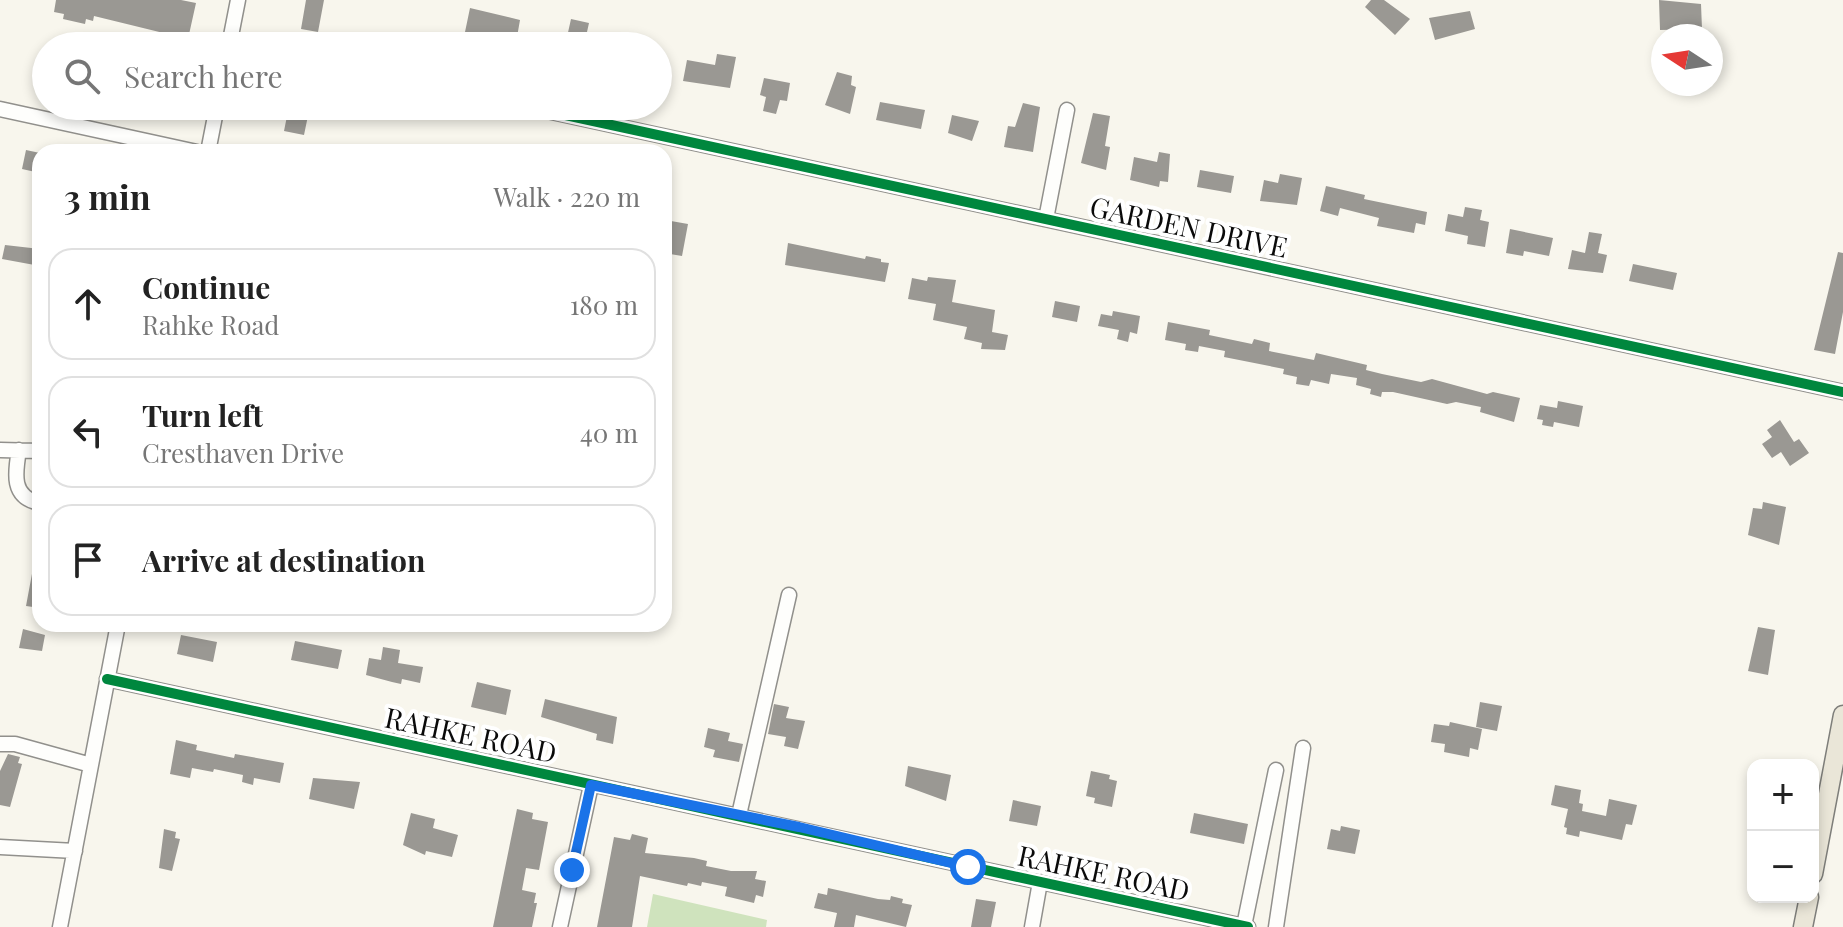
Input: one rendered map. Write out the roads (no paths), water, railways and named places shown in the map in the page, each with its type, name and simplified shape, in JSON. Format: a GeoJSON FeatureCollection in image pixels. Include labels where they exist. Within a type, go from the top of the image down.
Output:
{"type":"FeatureCollection","features":[{"type":"Feature","properties":{"kind":"main road"},"geometry":{"type":"LineString","coordinates":[[1819,842],[1842,721]]}},
{"type":"Feature","properties":{"kind":"main road"},"geometry":{"type":"LineString","coordinates":[[1803,927],[1808,903]]}},
{"type":"Feature","properties":{"kind":"street"},"geometry":{"type":"LineString","coordinates":[[231,32],[238,0]]}},
{"type":"Feature","properties":{"kind":"street"},"geometry":{"type":"LineString","coordinates":[[0,109],[32,116]]}},
{"type":"Feature","properties":{"kind":"street"},"geometry":{"type":"LineString","coordinates":[[1046,219],[1067,110]]}},
{"type":"Feature","properties":{"kind":"street"},"geometry":{"type":"LineString","coordinates":[[50,120],[160,144]]}},
{"type":"Feature","properties":{"kind":"street"},"geometry":{"type":"LineString","coordinates":[[210,144],[214,120]]}},
{"type":"Feature","properties":{"kind":"street","name":"GARDEN DRIVE"},"geometry":{"type":"LineString","coordinates":[[589,120],[1843,392]]}},
{"type":"Feature","properties":{"kind":"street"},"geometry":{"type":"LineString","coordinates":[[0,450],[32,451]]}},
{"type":"Feature","properties":{"kind":"street"},"geometry":{"type":"LineString","coordinates":[[19,450],[16,485],[22,495],[32,499]]}},
{"type":"Feature","properties":{"kind":"street"},"geometry":{"type":"LineString","coordinates":[[739,815],[789,595]]}},
{"type":"Feature","properties":{"kind":"street"},"geometry":{"type":"LineString","coordinates":[[60,927],[116,632]]}},
{"type":"Feature","properties":{"kind":"street","name":"RAHKE ROAD"},"geometry":{"type":"LineString","coordinates":[[107,679],[1246,927]]}},
{"type":"Feature","properties":{"kind":"street"},"geometry":{"type":"LineString","coordinates":[[0,744],[15,744],[91,765]]}},
{"type":"Feature","properties":{"kind":"street"},"geometry":{"type":"LineString","coordinates":[[1276,927],[1303,748]]}},
{"type":"Feature","properties":{"kind":"street"},"geometry":{"type":"LineString","coordinates":[[1246,927],[1276,770]]}},
{"type":"Feature","properties":{"kind":"street"},"geometry":{"type":"LineString","coordinates":[[560,927],[591,785]]}},
{"type":"Feature","properties":{"kind":"street"},"geometry":{"type":"LineString","coordinates":[[0,847],[75,851]]}},
{"type":"Feature","properties":{"kind":"street"},"geometry":{"type":"LineString","coordinates":[[1032,927],[1040,882]]}}]}
